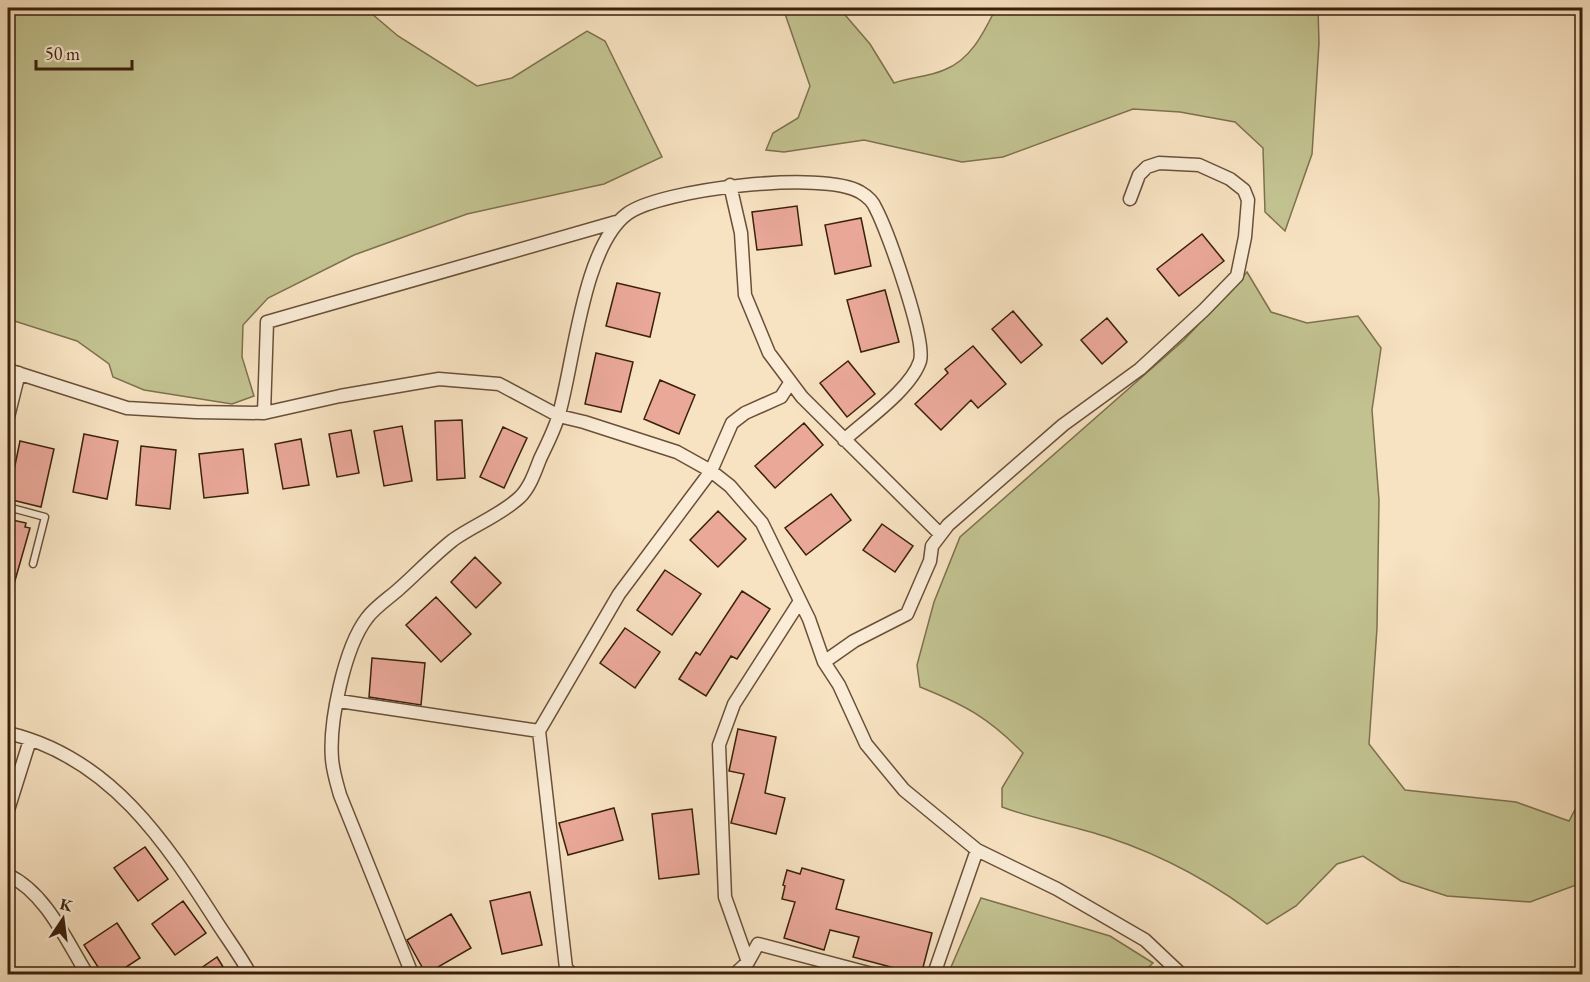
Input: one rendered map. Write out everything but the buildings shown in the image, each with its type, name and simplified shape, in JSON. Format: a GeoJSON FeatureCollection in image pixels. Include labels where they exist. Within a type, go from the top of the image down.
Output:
{"type":"FeatureCollection","features":[{"type":"Feature","properties":{"kind":"street"},"geometry":{"type":"LineString","coordinates":[[824,662],[854,642],[907,614],[930,561],[932,546],[940,534],[1009,469],[1063,425],[1115,390],[1140,369],[1237,276],[1245,237],[1248,200],[1244,190],[1230,179],[1199,165],[1159,163],[1147,167],[1139,175],[1130,199]]}},
{"type":"Feature","properties":{"kind":"street"},"geometry":{"type":"LineString","coordinates":[[412,975],[340,795],[332,758],[333,731],[354,643],[367,618],[454,540],[520,496],[532,479],[559,416],[590,281],[604,240],[618,222],[646,203],[730,186],[786,183],[847,186],[862,193],[875,206],[916,324],[921,358],[916,371],[903,387],[844,440]]}},
{"type":"Feature","properties":{"kind":"street"},"geometry":{"type":"LineString","coordinates":[[730,186],[741,233],[745,295],[760,334],[790,384],[940,534]]}},
{"type":"Feature","properties":{"kind":"street"},"geometry":{"type":"LineString","coordinates":[[264,413],[267,322],[618,222]]}},
{"type":"Feature","properties":{"kind":"street"},"geometry":{"type":"LineString","coordinates":[[8,417],[13,371],[127,408],[264,413],[340,396],[439,379],[499,384],[559,416],[677,452],[711,471],[730,486],[762,522],[800,601],[824,662],[839,686],[866,744],[904,790],[977,850],[1057,889],[1145,940],[1178,974]]}},
{"type":"Feature","properties":{"kind":"street"},"geometry":{"type":"LineString","coordinates":[[572,975],[566,968],[539,731],[619,594],[711,471],[732,423],[745,412],[781,397],[790,384]]}},
{"type":"Feature","properties":{"kind":"street"},"geometry":{"type":"LineString","coordinates":[[748,962],[725,897],[719,745],[734,705],[800,601]]}},
{"type":"Feature","properties":{"kind":"street"},"geometry":{"type":"LineString","coordinates":[[339,701],[539,731]]}},
{"type":"Feature","properties":{"kind":"street"},"geometry":{"type":"LineString","coordinates":[[8,734],[30,740],[87,767],[135,808],[189,876],[250,975]]}},
{"type":"Feature","properties":{"kind":"street"},"geometry":{"type":"LineString","coordinates":[[8,810],[30,740]]}},
{"type":"Feature","properties":{"kind":"street"},"geometry":{"type":"LineString","coordinates":[[934,975],[977,850]]}},
{"type":"Feature","properties":{"kind":"street"},"geometry":{"type":"LineString","coordinates":[[8,875],[28,888],[52,917],[87,975]]}},
{"type":"Feature","properties":{"kind":"street"},"geometry":{"type":"LineString","coordinates":[[735,975],[748,962],[758,944],[872,975]]}},
{"type":"Feature","properties":{"kind":"street"},"geometry":{"type":"LineString","coordinates":[[1450,975],[1458,975]]}},
{"type":"Feature","properties":{"kind":"lane"},"geometry":{"type":"LineString","coordinates":[[8,507],[45,517],[33,564]]}},
{"type":"Feature","properties":{"kind":"green space"},"geometry":{"type":"Polygon","coordinates":[[[8,8],[365,8],[398,36],[477,86],[512,78],[587,31],[605,41],[662,157],[604,184],[467,214],[354,255],[268,298],[243,325],[242,357],[254,396],[232,404],[144,390],[113,377],[109,364],[77,341],[8,319],[8,8]]]}},
{"type":"Feature","properties":{"kind":"green space"},"geometry":{"type":"Polygon","coordinates":[[[783,8],[840,9],[870,44],[894,83],[938,72],[962,59],[976,44],[996,8],[1318,8],[1319,43],[1312,154],[1285,231],[1265,212],[1263,148],[1235,122],[1180,112],[1133,109],[1003,157],[962,162],[864,140],[784,152],[766,150],[773,133],[798,118],[810,86],[783,8]]]}},
{"type":"Feature","properties":{"kind":"green space"},"geometry":{"type":"Polygon","coordinates":[[[1247,272],[1271,312],[1307,323],[1358,316],[1381,348],[1372,410],[1379,500],[1377,628],[1369,744],[1405,790],[1516,802],[1569,821],[1582,796],[1582,887],[1576,885],[1530,902],[1447,896],[1401,881],[1363,856],[1337,864],[1296,906],[1267,924],[1211,885],[1150,853],[1094,833],[1002,807],[1002,788],[1023,753],[987,721],[950,700],[920,687],[917,665],[934,602],[960,537],[1184,340],[1247,272]]]}},
{"type":"Feature","properties":{"kind":"green space"},"geometry":{"type":"Polygon","coordinates":[[[981,898],[1110,936],[1153,963],[1142,974],[948,974],[981,898]]]}}]}
